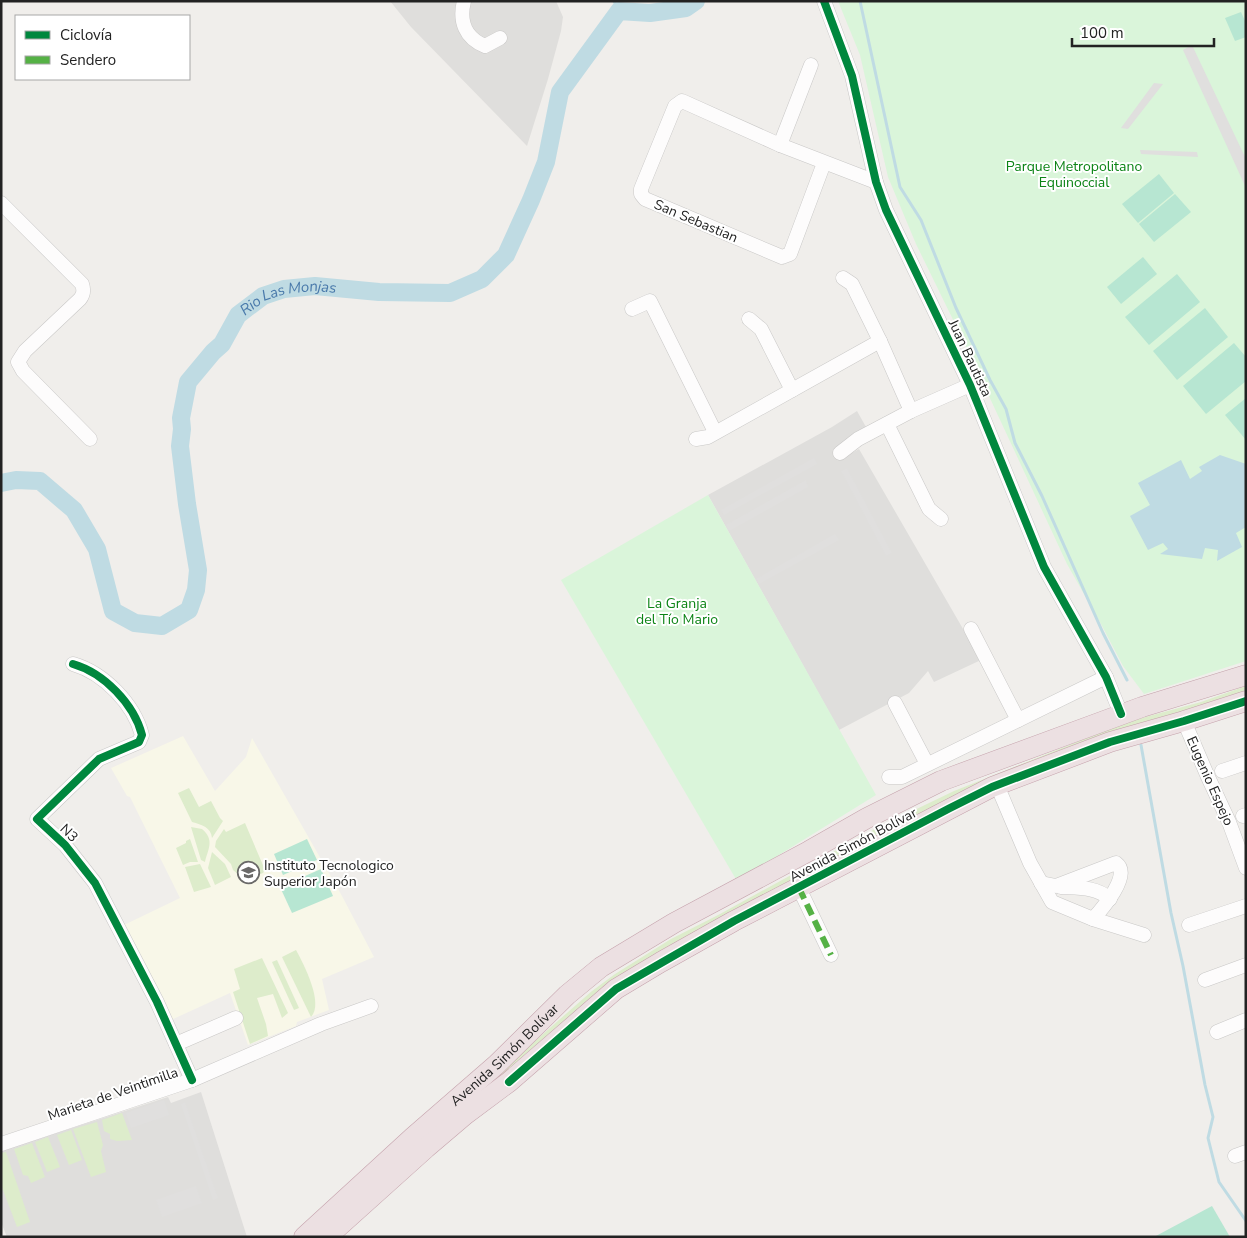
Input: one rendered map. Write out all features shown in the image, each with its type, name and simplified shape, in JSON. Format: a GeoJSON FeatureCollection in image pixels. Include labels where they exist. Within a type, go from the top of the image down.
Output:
{"type":"FeatureCollection","features":[{"type":"Feature","properties":{"kind":"highway","name":"Avenida Simón Bolívar"},"geometry":{"type":"LineString","coordinates":[[304,1237],[412,1138],[496,1065],[567,995],[601,967],[674,923],[867,818],[941,781],[1121,714],[1246,676]]}},
{"type":"Feature","properties":{"kind":"highway","name":"Avenida Simón Bolívar"},"geometry":{"type":"LineString","coordinates":[[327,1237],[426,1148],[466,1114],[509,1082],[616,989],[734,921],[997,785],[1110,742],[1246,701]]}},
{"type":"Feature","properties":{"kind":"street"},"geometry":{"type":"LineString","coordinates":[[464,1],[462,20],[466,33],[484,46],[488,46],[500,38]]}},
{"type":"Feature","properties":{"kind":"street","name":"Juan Bautista"},"geometry":{"type":"LineString","coordinates":[[824,1],[852,76],[876,182],[895,230],[970,385],[1044,567],[1106,677],[1121,714]]}},
{"type":"Feature","properties":{"kind":"street"},"geometry":{"type":"LineString","coordinates":[[780,145],[811,65]]}},
{"type":"Feature","properties":{"kind":"street","name":"San Sebastian"},"geometry":{"type":"LineString","coordinates":[[824,163],[790,254],[782,257],[645,199],[641,194],[641,189],[675,106],[682,102],[780,145],[876,182]]}},
{"type":"Feature","properties":{"kind":"street"},"geometry":{"type":"LineString","coordinates":[[1,203],[82,284],[84,291],[80,299],[22,354],[18,362],[23,371],[90,439]]}},
{"type":"Feature","properties":{"kind":"street"},"geometry":{"type":"LineString","coordinates":[[842,278],[852,284],[911,411]]}},
{"type":"Feature","properties":{"kind":"street"},"geometry":{"type":"LineString","coordinates":[[632,309],[650,301],[715,432]]}},
{"type":"Feature","properties":{"kind":"street"},"geometry":{"type":"LineString","coordinates":[[748,318],[760,329],[792,390]]}},
{"type":"Feature","properties":{"kind":"street"},"geometry":{"type":"LineString","coordinates":[[696,439],[708,437],[880,341]]}},
{"type":"Feature","properties":{"kind":"street"},"geometry":{"type":"LineString","coordinates":[[840,453],[858,439],[911,411],[970,385]]}},
{"type":"Feature","properties":{"kind":"street"},"geometry":{"type":"LineString","coordinates":[[887,424],[929,509],[941,519]]}},
{"type":"Feature","properties":{"kind":"street"},"geometry":{"type":"LineString","coordinates":[[971,629],[1018,720]]}},
{"type":"Feature","properties":{"kind":"street","name":"N3"},"geometry":{"type":"LineString","coordinates":[[73,664],[90,670],[115,689],[133,715],[142,735],[139,742],[99,759],[37,819],[65,845],[95,884],[176,1044],[192,1080]]}},
{"type":"Feature","properties":{"kind":"street"},"geometry":{"type":"LineString","coordinates":[[889,776],[902,777],[1106,677]]}},
{"type":"Feature","properties":{"kind":"street"},"geometry":{"type":"LineString","coordinates":[[895,702],[926,764]]}},
{"type":"Feature","properties":{"kind":"street","name":"Eugenio Espejo"},"geometry":{"type":"LineString","coordinates":[[1184,721],[1229,822],[1246,868]]}},
{"type":"Feature","properties":{"kind":"street"},"geometry":{"type":"LineString","coordinates":[[1222,771],[1246,763]]}},
{"type":"Feature","properties":{"kind":"street"},"geometry":{"type":"LineString","coordinates":[[997,785],[1030,863],[1052,902],[1093,919],[1144,935]]}},
{"type":"Feature","properties":{"kind":"street"},"geometry":{"type":"LineString","coordinates":[[1056,886],[1116,864],[1120,867],[1122,872],[1110,899],[1093,919]]}},
{"type":"Feature","properties":{"kind":"street"},"geometry":{"type":"LineString","coordinates":[[1040,883],[1093,888],[1110,899]]}},
{"type":"Feature","properties":{"kind":"street"},"geometry":{"type":"LineString","coordinates":[[799,888],[831,955]]}},
{"type":"Feature","properties":{"kind":"street"},"geometry":{"type":"LineString","coordinates":[[1189,925],[1246,906]]}},
{"type":"Feature","properties":{"kind":"street"},"geometry":{"type":"LineString","coordinates":[[1205,980],[1246,965]]}},
{"type":"Feature","properties":{"kind":"street","name":"Marieta de Veintimilla"},"geometry":{"type":"LineString","coordinates":[[1,1144],[192,1080],[321,1024],[371,1006]]}},
{"type":"Feature","properties":{"kind":"street"},"geometry":{"type":"LineString","coordinates":[[176,1044],[236,1018]]}},
{"type":"Feature","properties":{"kind":"street"},"geometry":{"type":"LineString","coordinates":[[1217,1032],[1246,1020]]}},
{"type":"Feature","properties":{"kind":"shaded area"},"geometry":{"type":"Polygon","coordinates":[[[390,1],[556,1],[563,17],[561,31],[527,146],[411,27],[390,1]]]}},
{"type":"Feature","properties":{"kind":"shaded area"},"geometry":{"type":"Polygon","coordinates":[[[1192,45],[1246,159],[1246,188],[1183,50],[1192,45]]]}},
{"type":"Feature","properties":{"kind":"shaded area"},"geometry":{"type":"Polygon","coordinates":[[[1154,83],[1163,84],[1128,129],[1121,128],[1154,83]]]}},
{"type":"Feature","properties":{"kind":"shaded area"},"geometry":{"type":"Polygon","coordinates":[[[1140,150],[1197,152],[1198,157],[1141,154],[1140,150]]]}},
{"type":"Feature","properties":{"kind":"shaded area"},"geometry":{"type":"Polygon","coordinates":[[[857,411],[866,427],[850,436],[837,448],[845,457],[859,449],[981,660],[934,682],[928,671],[909,693],[839,730],[708,495],[832,427],[857,411]]]}},
{"type":"Feature","properties":{"kind":"shaded area"},"geometry":{"type":"Polygon","coordinates":[[[814,458],[817,464],[724,515],[721,510],[814,458]]]}},
{"type":"Feature","properties":{"kind":"shaded area"},"geometry":{"type":"Polygon","coordinates":[[[847,468],[892,553],[886,556],[841,471],[847,468]]]}},
{"type":"Feature","properties":{"kind":"shaded area"},"geometry":{"type":"Polygon","coordinates":[[[806,480],[808,487],[729,531],[726,525],[806,480]]]}},
{"type":"Feature","properties":{"kind":"shaded area"},"geometry":{"type":"Polygon","coordinates":[[[835,534],[839,540],[759,584],[756,579],[835,534]]]}},
{"type":"Feature","properties":{"kind":"shaded area","name":"Instituto Tecnologico Superior Japón"},"geometry":{"type":"Polygon","coordinates":[[[183,736],[215,791],[246,757],[252,738],[342,896],[374,957],[322,979],[329,1010],[297,1022],[296,1026],[248,1045],[230,993],[171,1020],[124,925],[180,898],[130,797],[127,796],[111,768],[183,736]]]}},
{"type":"Feature","properties":{"kind":"shaded area"},"geometry":{"type":"Polygon","coordinates":[[[201,1092],[247,1237],[7,1237],[1,1222],[1,1151],[168,1097],[171,1103],[201,1092]]]}},
{"type":"Feature","properties":{"kind":"shaded area"},"geometry":{"type":"Polygon","coordinates":[[[164,1100],[169,1115],[131,1128],[126,1113],[164,1100]]]}},
{"type":"Feature","properties":{"kind":"shaded area"},"geometry":{"type":"Polygon","coordinates":[[[185,1102],[218,1198],[213,1200],[181,1104],[185,1102]]]}},
{"type":"Feature","properties":{"kind":"shaded area"},"geometry":{"type":"Polygon","coordinates":[[[196,1186],[202,1203],[162,1217],[156,1200],[196,1186]]]}},
{"type":"Feature","properties":{"kind":"green space","name":"Parque Metropolitano Equinoccial"},"geometry":{"type":"Polygon","coordinates":[[[838,1],[1246,1],[1246,661],[1144,694],[1123,666],[1067,564],[916,244],[888,177],[860,55],[838,1]]]}},
{"type":"Feature","properties":{"kind":"green space"},"geometry":{"type":"Polygon","coordinates":[[[1241,12],[1246,23],[1246,37],[1235,41],[1225,18],[1241,12]]]}},
{"type":"Feature","properties":{"kind":"green space"},"geometry":{"type":"Polygon","coordinates":[[[1159,174],[1174,193],[1138,223],[1122,204],[1159,174]]]}},
{"type":"Feature","properties":{"kind":"green space"},"geometry":{"type":"Polygon","coordinates":[[[1175,194],[1191,212],[1154,242],[1139,224],[1175,194]]]}},
{"type":"Feature","properties":{"kind":"green space"},"geometry":{"type":"Polygon","coordinates":[[[1143,257],[1157,274],[1121,304],[1107,287],[1143,257]]]}},
{"type":"Feature","properties":{"kind":"green space"},"geometry":{"type":"Polygon","coordinates":[[[1177,274],[1200,302],[1149,345],[1125,317],[1177,274]]]}},
{"type":"Feature","properties":{"kind":"green space"},"geometry":{"type":"Polygon","coordinates":[[[1205,308],[1228,337],[1177,380],[1153,351],[1205,308]]]}},
{"type":"Feature","properties":{"kind":"green space"},"geometry":{"type":"Polygon","coordinates":[[[1234,343],[1246,357],[1246,381],[1206,414],[1183,386],[1234,343]]]}},
{"type":"Feature","properties":{"kind":"green space"},"geometry":{"type":"Polygon","coordinates":[[[1246,398],[1246,440],[1225,415],[1246,398]]]}},
{"type":"Feature","properties":{"kind":"green space","name":"La Granja del Tío Mario"},"geometry":{"type":"Polygon","coordinates":[[[708,495],[876,795],[737,881],[561,580],[708,495]]]}},
{"type":"Feature","properties":{"kind":"green space"},"geometry":{"type":"Polygon","coordinates":[[[1246,686],[1246,692],[986,783],[877,834],[805,876],[672,944],[653,955],[380,1177],[592,991],[615,974],[671,939],[875,829],[954,791],[1107,730],[1138,719],[1201,702],[1246,686]]]}},
{"type":"Feature","properties":{"kind":"green space"},"geometry":{"type":"Polygon","coordinates":[[[189,788],[199,807],[211,801],[223,821],[212,838],[208,829],[192,822],[178,793],[189,788]]]}},
{"type":"Feature","properties":{"kind":"green space"},"geometry":{"type":"Polygon","coordinates":[[[245,823],[265,870],[263,873],[245,880],[233,870],[231,864],[215,847],[216,841],[224,829],[226,832],[245,823]]]}},
{"type":"Feature","properties":{"kind":"green space"},"geometry":{"type":"Polygon","coordinates":[[[191,827],[202,829],[208,837],[210,845],[205,862],[201,860],[191,827]]]}},
{"type":"Feature","properties":{"kind":"green space"},"geometry":{"type":"Polygon","coordinates":[[[190,839],[198,862],[190,862],[183,865],[176,848],[190,839]]]}},
{"type":"Feature","properties":{"kind":"green space"},"geometry":{"type":"Polygon","coordinates":[[[307,839],[317,860],[283,875],[274,854],[307,839]]]}},
{"type":"Feature","properties":{"kind":"green space"},"geometry":{"type":"Polygon","coordinates":[[[212,852],[225,864],[231,877],[215,885],[208,868],[212,852]]]}},
{"type":"Feature","properties":{"kind":"green space"},"geometry":{"type":"Polygon","coordinates":[[[200,864],[211,887],[194,892],[185,867],[200,864]]]}},
{"type":"Feature","properties":{"kind":"green space"},"geometry":{"type":"Polygon","coordinates":[[[321,869],[333,896],[292,913],[280,887],[321,869]]]}},
{"type":"Feature","properties":{"kind":"green space"},"geometry":{"type":"Polygon","coordinates":[[[296,950],[308,974],[314,994],[314,1011],[311,1017],[282,957],[296,950]]]}},
{"type":"Feature","properties":{"kind":"green space"},"geometry":{"type":"Polygon","coordinates":[[[262,958],[288,1013],[282,1018],[273,994],[257,998],[268,1036],[250,1044],[233,992],[240,989],[234,969],[262,958]]]}},
{"type":"Feature","properties":{"kind":"green space"},"geometry":{"type":"Polygon","coordinates":[[[277,960],[299,1008],[294,1010],[272,962],[277,960]]]}},
{"type":"Feature","properties":{"kind":"green space"},"geometry":{"type":"Polygon","coordinates":[[[122,1113],[132,1140],[117,1141],[110,1139],[110,1134],[104,1131],[102,1120],[122,1113]]]}},
{"type":"Feature","properties":{"kind":"green space"},"geometry":{"type":"Polygon","coordinates":[[[97,1122],[103,1145],[101,1151],[106,1172],[91,1177],[73,1129],[97,1122]]]}},
{"type":"Feature","properties":{"kind":"green space"},"geometry":{"type":"Polygon","coordinates":[[[71,1130],[82,1160],[69,1165],[57,1135],[71,1130]]]}},
{"type":"Feature","properties":{"kind":"green space"},"geometry":{"type":"Polygon","coordinates":[[[48,1137],[60,1167],[47,1172],[35,1142],[48,1137]]]}},
{"type":"Feature","properties":{"kind":"green space"},"geometry":{"type":"Polygon","coordinates":[[[32,1143],[45,1177],[31,1183],[28,1176],[23,1175],[14,1149],[32,1143]]]}},
{"type":"Feature","properties":{"kind":"green space"},"geometry":{"type":"Polygon","coordinates":[[[6,1152],[30,1222],[17,1227],[1,1185],[1,1153],[6,1152]]]}},
{"type":"Feature","properties":{"kind":"green space"},"geometry":{"type":"Polygon","coordinates":[[[1212,1206],[1230,1237],[1154,1237],[1212,1206]]]}},
{"type":"Feature","properties":{"kind":"water"},"geometry":{"type":"Polygon","coordinates":[[[1220,455],[1246,464],[1246,527],[1236,533],[1242,547],[1217,561],[1218,550],[1205,548],[1202,559],[1160,554],[1168,549],[1163,543],[1148,550],[1130,516],[1150,505],[1138,483],[1181,460],[1190,479],[1202,471],[1199,467],[1220,455]]]}},
{"type":"Feature","properties":{"kind":"waterway"},"geometry":{"type":"LineString","coordinates":[[614,1],[619,11]]}},
{"type":"Feature","properties":{"kind":"waterway","name":"Rio Las Monjas"},"geometry":{"type":"LineString","coordinates":[[1,483],[16,480],[40,481],[74,510],[97,549],[113,611],[135,623],[162,626],[189,610],[196,590],[198,570],[180,446],[181,418],[188,382],[222,344],[238,315],[263,296],[284,289],[315,286],[379,292],[450,293],[482,279],[506,255],[531,200],[546,162],[560,92],[619,11],[650,13],[686,8],[696,1]]}},
{"type":"Feature","properties":{"kind":"waterway"},"geometry":{"type":"LineString","coordinates":[[860,1],[900,187],[921,220],[956,308],[1006,409],[1015,443],[1042,496],[1103,633],[1127,680]]}},
{"type":"Feature","properties":{"kind":"waterway"},"geometry":{"type":"LineString","coordinates":[[1141,745],[1171,913],[1213,1117],[1208,1138],[1219,1182],[1246,1221]]}},
{"type":"Feature","properties":{"kind":"marked path"},"geometry":{"type":"LineString","coordinates":[[799,888],[831,955]]}},
{"type":"Feature","properties":{"kind":"cycle path"},"geometry":{"type":"LineString","coordinates":[[824,1],[852,76],[876,182],[886,210],[970,385],[1044,567],[1106,677],[1121,714]]}},
{"type":"Feature","properties":{"kind":"cycle path"},"geometry":{"type":"LineString","coordinates":[[73,664],[85,668],[116,691],[132,712],[142,735],[139,742],[99,759],[37,819],[65,845],[95,883],[157,1002],[192,1080]]}},
{"type":"Feature","properties":{"kind":"cycle path"},"geometry":{"type":"LineString","coordinates":[[509,1082],[616,989],[734,921],[950,808],[992,787],[1110,742],[1246,701]]}},
{"type":"Feature","properties":{"kind":"place","name":"Instituto Tecnologico Superior Japón"},"geometry":{"type":"Point","coordinates":[248,873]}}]}
